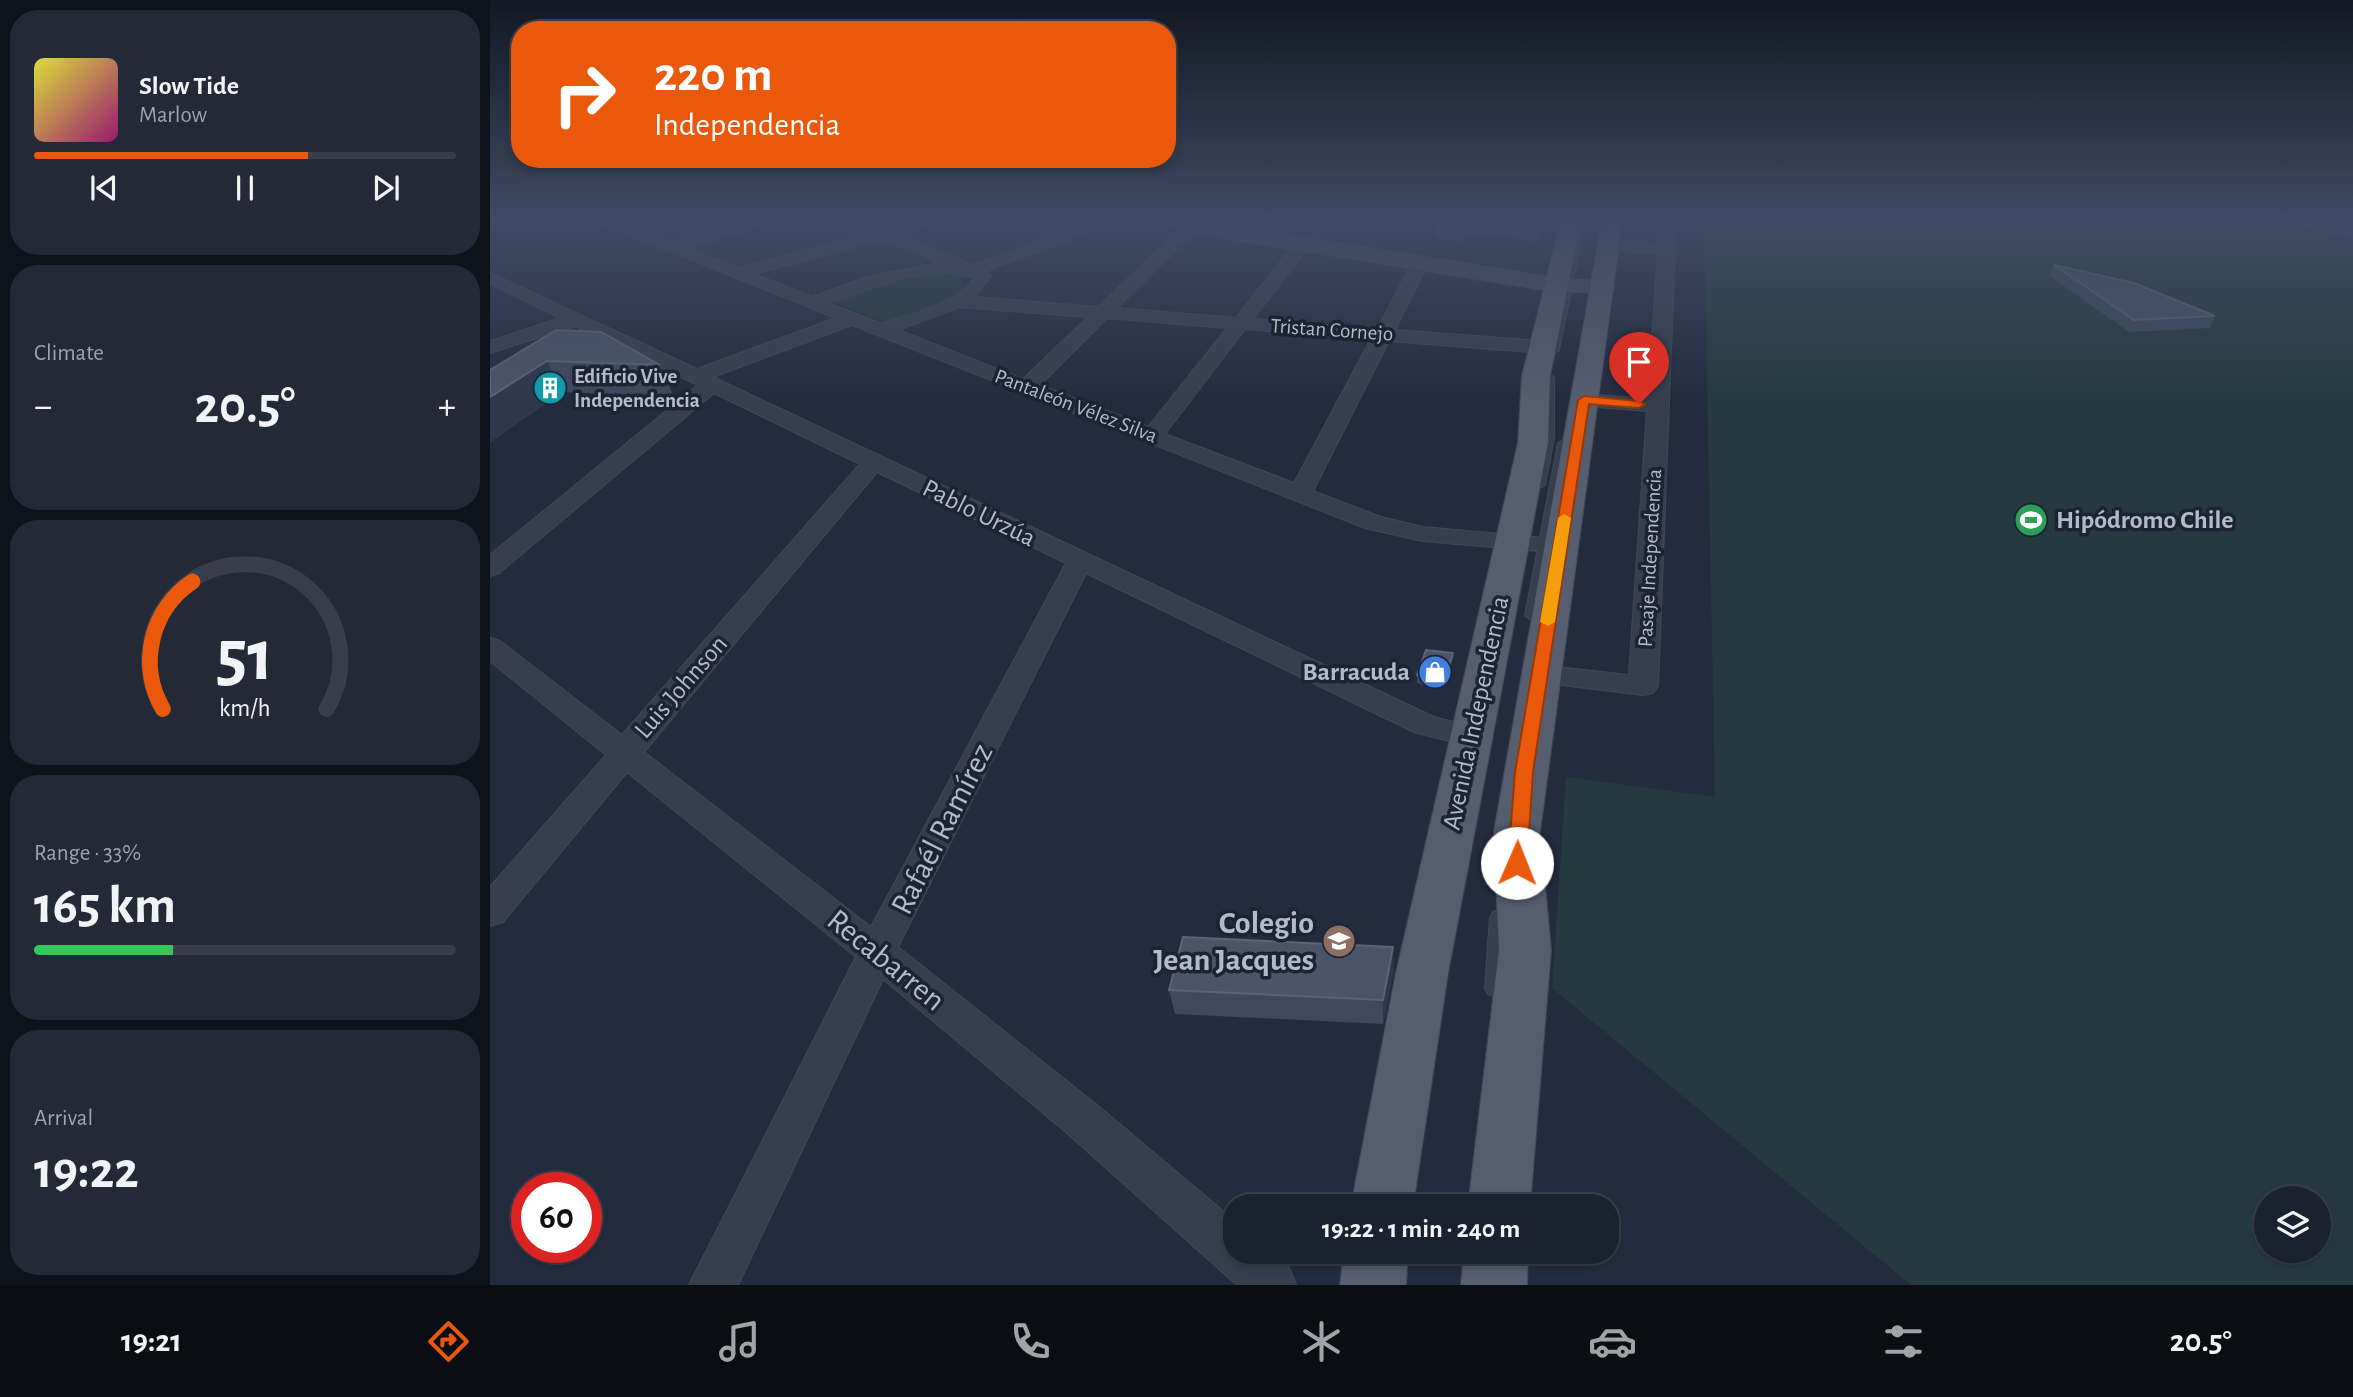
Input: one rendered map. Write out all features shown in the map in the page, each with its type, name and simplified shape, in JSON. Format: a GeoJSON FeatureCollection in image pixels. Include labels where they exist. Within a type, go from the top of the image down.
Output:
{"type":"FeatureCollection","features":[{"type":"Feature","properties":{"kind":"main road"},"geometry":{"type":"LineString","coordinates":[[1538,281],[1580,287]]}},
{"type":"Feature","properties":{"kind":"main road","name":"Avenida Independencia"},"geometry":{"type":"LineString","coordinates":[[1384,1194],[1403,1071],[1472,737],[1584,400],[1579,281]]}},
{"type":"Feature","properties":{"kind":"main road","name":"Avenida Independencia"},"geometry":{"type":"LineString","coordinates":[[1500,1194],[1525,950],[1517,832],[1523,663],[1535,544],[1535,386],[1542,347],[1584,281]]}},
{"type":"Feature","properties":{"kind":"main road"},"geometry":{"type":"LineString","coordinates":[[1373,1285],[1375,1264]]}},
{"type":"Feature","properties":{"kind":"main road"},"geometry":{"type":"LineString","coordinates":[[1494,1285],[1495,1264]]}},
{"type":"Feature","properties":{"kind":"street","name":"Pablo Urzúa"},"geometry":{"type":"LineString","coordinates":[[496,281],[1424,725],[1472,737]]}},
{"type":"Feature","properties":{"kind":"street","name":"Pantaleón Vélez Silva"},"geometry":{"type":"LineString","coordinates":[[755,281],[1386,527],[1423,534],[1535,544]]}},
{"type":"Feature","properties":{"kind":"street"},"geometry":{"type":"LineString","coordinates":[[813,303],[878,281]]}},
{"type":"Feature","properties":{"kind":"street"},"geometry":{"type":"LineString","coordinates":[[881,330],[955,301],[981,281]]}},
{"type":"Feature","properties":{"kind":"street"},"geometry":{"type":"LineString","coordinates":[[1026,387],[1131,281]]}},
{"type":"Feature","properties":{"kind":"street"},"geometry":{"type":"LineString","coordinates":[[1152,436],[1273,281]]}},
{"type":"Feature","properties":{"kind":"street"},"geometry":{"type":"LineString","coordinates":[[1300,494],[1411,281]]}},
{"type":"Feature","properties":{"kind":"street","name":"Pasaje Independencia"},"geometry":{"type":"LineString","coordinates":[[1523,663],[1643,686],[1664,281]]}},
{"type":"Feature","properties":{"kind":"street","name":"Tristan Cornejo"},"geometry":{"type":"LineString","coordinates":[[955,301],[1542,347]]}},
{"type":"Feature","properties":{"kind":"street"},"geometry":{"type":"LineString","coordinates":[[490,568],[703,382],[851,319]]}},
{"type":"Feature","properties":{"kind":"street"},"geometry":{"type":"LineString","coordinates":[[490,347],[574,320]]}},
{"type":"Feature","properties":{"kind":"street"},"geometry":{"type":"LineString","coordinates":[[1584,400],[1658,406]]}},
{"type":"Feature","properties":{"kind":"street","name":"Luis Johnson"},"geometry":{"type":"LineString","coordinates":[[490,912],[873,462]]}},
{"type":"Feature","properties":{"kind":"street","name":"Rafaél Ramírez"},"geometry":{"type":"LineString","coordinates":[[713,1285],[877,951],[1079,562]]}},
{"type":"Feature","properties":{"kind":"street","name":"Recabarren"},"geometry":{"type":"LineString","coordinates":[[490,647],[877,951],[1201,1219],[1272,1285]]}},
{"type":"Feature","properties":{"kind":"lane"},"geometry":{"type":"LineString","coordinates":[[1535,544],[1547,449],[1550,367],[1582,281]]}},
{"type":"Feature","properties":{"kind":"lane"},"geometry":{"type":"LineString","coordinates":[[1535,544],[1580,287]]}},
{"type":"Feature","properties":{"kind":"lane"},"geometry":{"type":"LineString","coordinates":[[1493,1003],[1499,897]]}},
{"type":"Feature","properties":{"kind":"green space"},"geometry":{"type":"Polygon","coordinates":[[[893,281],[963,281],[964,288],[934,308],[888,324],[827,299],[893,281]]]}},
{"type":"Feature","properties":{"kind":"green space","name":"Hipódromo Chile"},"geometry":{"type":"Polygon","coordinates":[[[1705,281],[2353,281],[2353,1285],[1911,1285],[1552,988],[1566,777],[1715,797],[1705,281]]]}},
{"type":"Feature","properties":{"kind":"building"},"geometry":{"type":"Polygon","coordinates":[[[2077,281],[2134,283],[2215,316],[2134,320],[2077,281]]]}},
{"type":"Feature","properties":{"kind":"building"},"geometry":{"type":"Polygon","coordinates":[[[556,330],[601,332],[660,365],[547,361],[490,397],[490,370],[556,330]]]}},
{"type":"Feature","properties":{"kind":"building","name":"Barracuda"},"geometry":{"type":"Polygon","coordinates":[[[1426,650],[1453,653],[1446,676],[1436,681],[1417,675],[1426,650]]]}},
{"type":"Feature","properties":{"kind":"building"},"geometry":{"type":"Polygon","coordinates":[[[1183,937],[1393,947],[1383,1000],[1169,990],[1183,937]]]}},
{"type":"Feature","properties":{"kind":"slow traffic"},"geometry":{"type":"LineString","coordinates":[[1548,622],[1564,518]]}},
{"type":"Feature","properties":{"kind":"place","name":"Edificio Vive Independencia"},"geometry":{"type":"Point","coordinates":[550,388]}},
{"type":"Feature","properties":{"kind":"place","name":"Hipódromo Chile"},"geometry":{"type":"Point","coordinates":[2031,520]}},
{"type":"Feature","properties":{"kind":"place","name":"Barracuda"},"geometry":{"type":"Point","coordinates":[1435,672]}},
{"type":"Feature","properties":{"kind":"place","name":"Colegio Jean Jacques"},"geometry":{"type":"Point","coordinates":[1339,941]}},
{"type":"Feature","properties":{"kind":"route"},"geometry":{"type":"LineString","coordinates":[[1517,863],[1517,832],[1524,772],[1584,400],[1639,404]]}}]}
